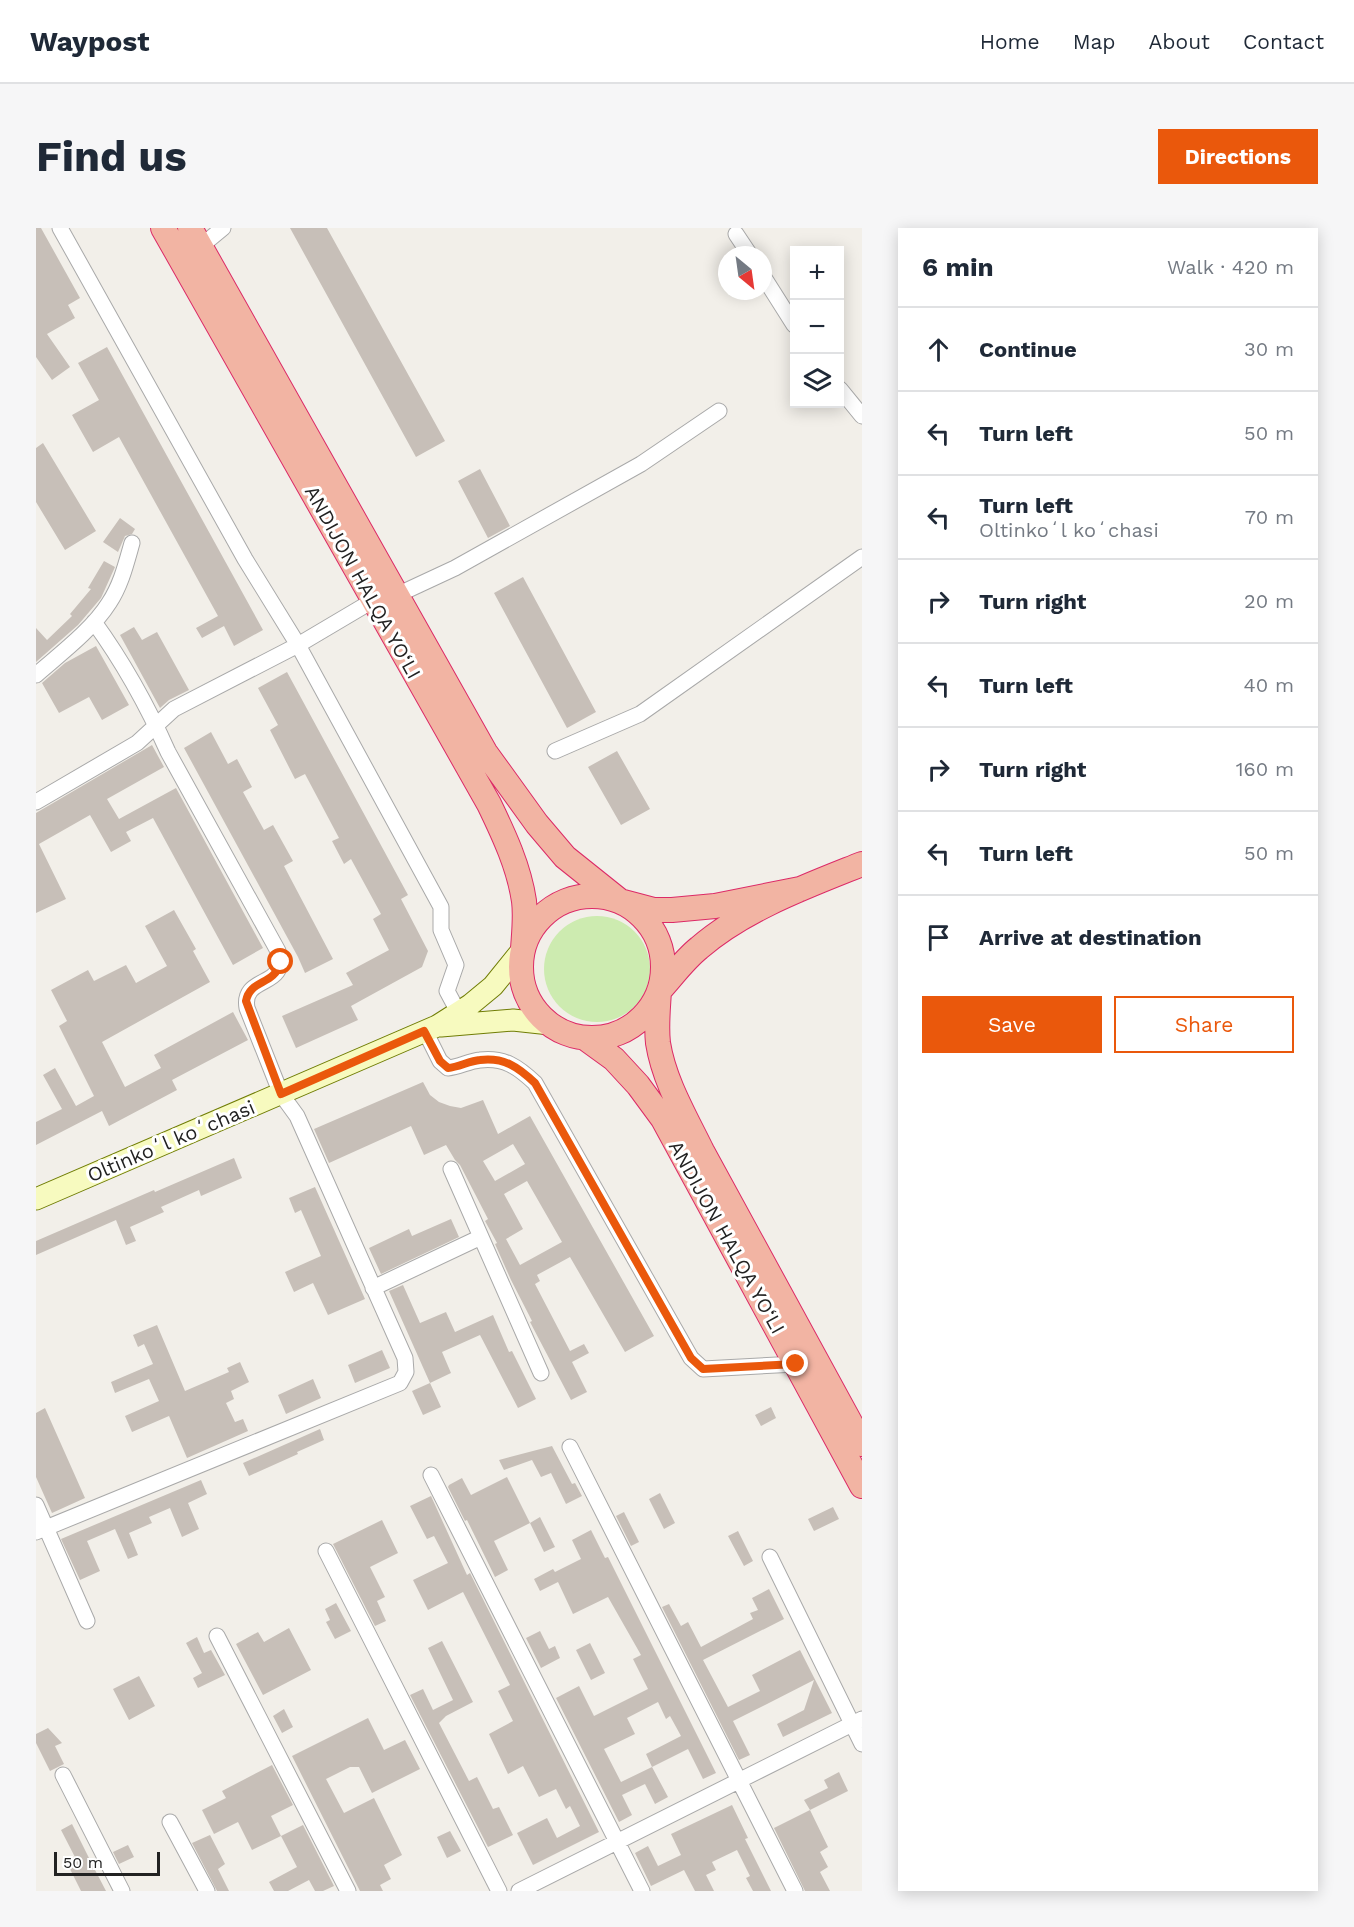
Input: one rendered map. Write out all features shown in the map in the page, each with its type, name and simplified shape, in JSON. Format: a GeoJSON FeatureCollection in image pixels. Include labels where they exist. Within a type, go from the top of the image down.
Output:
{"type":"FeatureCollection","features":[{"type":"Feature","properties":{"kind":"highway","name":"ANDIJON HALQA YO‘LI"},"geometry":{"type":"LineString","coordinates":[[163,228],[385,598],[485,752],[537,824],[565,857],[620,901]]}},
{"type":"Feature","properties":{"kind":"highway","name":"ANDIJON HALQA YO‘LI"},"geometry":{"type":"LineString","coordinates":[[195,237],[385,598],[505,837],[515,863],[524,904],[523,949]]}},
{"type":"Feature","properties":{"kind":"highway"},"geometry":{"type":"LineString","coordinates":[[800,890],[715,906],[672,910],[654,910],[596,896],[572,898],[550,909],[533,927],[523,949],[521,970],[525,990],[535,1009],[550,1024],[566,1033],[585,1038],[608,1036],[630,1027],[647,1012],[659,992],[698,948],[731,924],[800,890],[862,864]]}},
{"type":"Feature","properties":{"kind":"highway"},"geometry":{"type":"LineString","coordinates":[[620,901],[638,912],[652,929],[661,949],[663,970],[659,992]]}},
{"type":"Feature","properties":{"kind":"highway","name":"ANDIJON HALQA YO‘LI"},"geometry":{"type":"LineString","coordinates":[[659,992],[658,1041],[663,1066],[680,1107],[862,1444]]}},
{"type":"Feature","properties":{"kind":"highway","name":"ANDIJON HALQA YO‘LI"},"geometry":{"type":"LineString","coordinates":[[585,1038],[614,1059],[638,1085],[663,1119],[862,1486]]}},
{"type":"Feature","properties":{"kind":"main road","name":"Oltinkoʻl koʻchasi"},"geometry":{"type":"LineString","coordinates":[[462,1018],[493,986],[523,949]]}},
{"type":"Feature","properties":{"kind":"main road","name":"Oltinkoʻl koʻchasi"},"geometry":{"type":"LineString","coordinates":[[36,1199],[431,1029],[462,1018],[550,1024]]}},
{"type":"Feature","properties":{"kind":"street"},"geometry":{"type":"LineString","coordinates":[[60,228],[245,559],[298,645],[441,907],[441,930],[456,965],[447,991],[462,1018]]}},
{"type":"Feature","properties":{"kind":"street"},"geometry":{"type":"LineString","coordinates":[[195,237],[223,228]]}},
{"type":"Feature","properties":{"kind":"street"},"geometry":{"type":"LineString","coordinates":[[736,234],[744,246]]}},
{"type":"Feature","properties":{"kind":"street"},"geometry":{"type":"LineString","coordinates":[[772,290],[790,317]]}},
{"type":"Feature","properties":{"kind":"street"},"geometry":{"type":"LineString","coordinates":[[844,394],[862,416]]}},
{"type":"Feature","properties":{"kind":"street"},"geometry":{"type":"LineString","coordinates":[[36,801],[137,743],[174,709],[385,598],[455,567],[641,464],[719,411]]}},
{"type":"Feature","properties":{"kind":"street"},"geometry":{"type":"LineString","coordinates":[[36,675],[94,622],[109,603],[124,571],[132,543]]}},
{"type":"Feature","properties":{"kind":"street"},"geometry":{"type":"LineString","coordinates":[[555,751],[640,714],[862,557]]}},
{"type":"Feature","properties":{"kind":"street"},"geometry":{"type":"LineString","coordinates":[[41,1530],[400,1383],[406,1372],[405,1358],[297,1116],[281,1094],[246,1001],[252,988],[274,976],[278,971],[281,962],[278,951],[168,752],[156,725],[108,640],[94,622]]}},
{"type":"Feature","properties":{"kind":"street"},"geometry":{"type":"LineString","coordinates":[[431,1029],[440,1061],[448,1068],[479,1060],[503,1061],[521,1070],[535,1083],[691,1358],[703,1369],[796,1364]]}},
{"type":"Feature","properties":{"kind":"street"},"geometry":{"type":"LineString","coordinates":[[451,1169],[541,1373]]}},
{"type":"Feature","properties":{"kind":"street"},"geometry":{"type":"LineString","coordinates":[[373,1288],[481,1237]]}},
{"type":"Feature","properties":{"kind":"street"},"geometry":{"type":"LineString","coordinates":[[570,1447],[795,1891]]}},
{"type":"Feature","properties":{"kind":"street"},"geometry":{"type":"LineString","coordinates":[[431,1475],[642,1891]]}},
{"type":"Feature","properties":{"kind":"street"},"geometry":{"type":"LineString","coordinates":[[36,1505],[41,1530],[87,1621]]}},
{"type":"Feature","properties":{"kind":"street"},"geometry":{"type":"LineString","coordinates":[[326,1551],[499,1891]]}},
{"type":"Feature","properties":{"kind":"street"},"geometry":{"type":"LineString","coordinates":[[770,1557],[857,1721],[862,1744]]}},
{"type":"Feature","properties":{"kind":"street"},"geometry":{"type":"LineString","coordinates":[[217,1636],[348,1891]]}},
{"type":"Feature","properties":{"kind":"street"},"geometry":{"type":"LineString","coordinates":[[519,1891],[857,1721]]}},
{"type":"Feature","properties":{"kind":"street"},"geometry":{"type":"LineString","coordinates":[[63,1775],[122,1891]]}},
{"type":"Feature","properties":{"kind":"street"},"geometry":{"type":"LineString","coordinates":[[170,1822],[207,1891]]}},
{"type":"Feature","properties":{"kind":"green space"},"geometry":{"type":"Polygon","coordinates":[[[597,916],[617,920],[635,931],[646,949],[650,969],[646,989],[635,1007],[617,1018],[597,1022],[577,1018],[559,1007],[548,989],[544,969],[548,949],[559,931],[577,920],[597,916]]]}},
{"type":"Feature","properties":{"kind":"building"},"geometry":{"type":"Polygon","coordinates":[[[36,228],[41,228],[80,298],[68,305],[75,318],[47,334],[70,367],[52,380],[36,357],[36,228]]]}},
{"type":"Feature","properties":{"kind":"building"},"geometry":{"type":"Polygon","coordinates":[[[290,228],[327,228],[445,441],[416,457],[290,228]]]}},
{"type":"Feature","properties":{"kind":"building"},"geometry":{"type":"Polygon","coordinates":[[[107,347],[263,630],[234,646],[224,626],[202,638],[196,628],[218,616],[119,437],[93,452],[72,415],[99,400],[78,363],[107,347]]]}},
{"type":"Feature","properties":{"kind":"building"},"geometry":{"type":"Polygon","coordinates":[[[43,443],[96,531],[65,550],[36,502],[36,448],[43,443]]]}},
{"type":"Feature","properties":{"kind":"building"},"geometry":{"type":"Polygon","coordinates":[[[480,469],[510,526],[488,538],[458,481],[480,469]]]}},
{"type":"Feature","properties":{"kind":"building"},"geometry":{"type":"Polygon","coordinates":[[[120,518],[135,529],[132,534],[125,536],[118,552],[103,542],[120,518]]]}},
{"type":"Feature","properties":{"kind":"building"},"geometry":{"type":"Polygon","coordinates":[[[104,561],[115,567],[101,598],[78,625],[36,662],[36,628],[47,640],[72,616],[70,614],[91,589],[88,588],[104,561]]]}},
{"type":"Feature","properties":{"kind":"building"},"geometry":{"type":"Polygon","coordinates":[[[523,577],[596,712],[567,728],[494,593],[523,577]]]}},
{"type":"Feature","properties":{"kind":"building"},"geometry":{"type":"Polygon","coordinates":[[[134,627],[142,640],[157,632],[189,690],[169,700],[160,708],[120,635],[134,627]]]}},
{"type":"Feature","properties":{"kind":"building"},"geometry":{"type":"Polygon","coordinates":[[[96,646],[129,705],[102,720],[89,697],[59,713],[42,683],[65,663],[96,646]]]}},
{"type":"Feature","properties":{"kind":"building"},"geometry":{"type":"Polygon","coordinates":[[[287,672],[408,895],[401,899],[428,951],[422,967],[351,1006],[358,1020],[296,1048],[282,1016],[353,985],[346,973],[389,950],[373,919],[381,914],[351,859],[344,864],[332,841],[339,838],[305,774],[295,779],[270,730],[278,725],[258,688],[287,672]]]}},
{"type":"Feature","properties":{"kind":"building"},"geometry":{"type":"Polygon","coordinates":[[[211,732],[228,764],[237,759],[252,787],[243,792],[264,830],[273,825],[293,861],[284,866],[333,959],[305,973],[184,748],[211,732]]]}},
{"type":"Feature","properties":{"kind":"building"},"geometry":{"type":"Polygon","coordinates":[[[152,745],[164,767],[107,799],[119,819],[176,788],[263,948],[233,965],[153,818],[126,832],[131,841],[111,852],[90,815],[39,844],[66,899],[36,913],[36,813],[152,745]]]}},
{"type":"Feature","properties":{"kind":"building"},"geometry":{"type":"Polygon","coordinates":[[[617,751],[650,809],[621,825],[588,767],[617,751]]]}},
{"type":"Feature","properties":{"kind":"building"},"geometry":{"type":"Polygon","coordinates":[[[174,910],[196,949],[193,951],[210,982],[102,1042],[125,1087],[161,1068],[154,1055],[233,1012],[248,1040],[172,1080],[177,1090],[109,1126],[102,1111],[36,1145],[36,1122],[62,1109],[43,1075],[55,1068],[76,1106],[94,1096],[59,1026],[67,1021],[51,990],[88,970],[94,981],[126,965],[136,983],[167,966],[145,926],[174,910]]]}},
{"type":"Feature","properties":{"kind":"building"},"geometry":{"type":"Polygon","coordinates":[[[423,1082],[430,1095],[450,1106],[461,1108],[483,1100],[498,1134],[530,1116],[654,1336],[625,1352],[570,1257],[537,1275],[540,1281],[535,1284],[570,1351],[584,1344],[589,1353],[572,1362],[587,1392],[571,1400],[530,1322],[532,1321],[485,1221],[488,1219],[460,1165],[446,1145],[424,1155],[411,1126],[329,1163],[314,1129],[423,1082]],[[513,1144],[483,1161],[495,1181],[525,1164],[513,1144]],[[527,1181],[504,1194],[523,1229],[506,1239],[520,1265],[562,1242],[527,1181]]]}},
{"type":"Feature","properties":{"kind":"building"},"geometry":{"type":"Polygon","coordinates":[[[234,1158],[242,1178],[201,1196],[199,1190],[161,1207],[164,1212],[130,1227],[136,1241],[126,1245],[116,1220],[36,1255],[36,1241],[234,1158]]]}},
{"type":"Feature","properties":{"kind":"building"},"geometry":{"type":"Polygon","coordinates":[[[315,1187],[365,1299],[328,1315],[313,1283],[294,1292],[285,1272],[321,1256],[301,1210],[295,1213],[289,1198],[315,1187]]]}},
{"type":"Feature","properties":{"kind":"building"},"geometry":{"type":"Polygon","coordinates":[[[451,1219],[459,1237],[381,1274],[369,1248],[409,1229],[412,1236],[451,1219]]]}},
{"type":"Feature","properties":{"kind":"building"},"geometry":{"type":"Polygon","coordinates":[[[403,1285],[420,1323],[446,1312],[455,1332],[493,1315],[509,1352],[512,1351],[536,1399],[518,1408],[480,1335],[442,1352],[451,1373],[430,1383],[389,1291],[403,1285]]]}},
{"type":"Feature","properties":{"kind":"building"},"geometry":{"type":"Polygon","coordinates":[[[157,1325],[185,1391],[229,1372],[227,1368],[240,1362],[249,1382],[231,1391],[234,1399],[226,1403],[235,1422],[243,1419],[248,1431],[187,1458],[169,1416],[132,1432],[125,1416],[159,1401],[149,1379],[115,1393],[111,1382],[153,1364],[144,1344],[138,1347],[133,1335],[157,1325]]]}},
{"type":"Feature","properties":{"kind":"building"},"geometry":{"type":"Polygon","coordinates":[[[382,1350],[390,1368],[355,1383],[348,1365],[382,1350]]]}},
{"type":"Feature","properties":{"kind":"building"},"geometry":{"type":"Polygon","coordinates":[[[313,1379],[321,1398],[286,1414],[278,1395],[313,1379]]]}},
{"type":"Feature","properties":{"kind":"building"},"geometry":{"type":"Polygon","coordinates":[[[430,1383],[441,1407],[423,1415],[412,1391],[430,1383]]]}},
{"type":"Feature","properties":{"kind":"building"},"geometry":{"type":"Polygon","coordinates":[[[771,1407],[776,1418],[761,1426],[755,1415],[771,1407]]]}},
{"type":"Feature","properties":{"kind":"building"},"geometry":{"type":"Polygon","coordinates":[[[45,1408],[85,1498],[52,1513],[36,1477],[36,1413],[45,1408]]]}},
{"type":"Feature","properties":{"kind":"building"},"geometry":{"type":"Polygon","coordinates":[[[320,1429],[324,1440],[249,1476],[243,1463],[320,1429]]]}},
{"type":"Feature","properties":{"kind":"building"},"geometry":{"type":"Polygon","coordinates":[[[552,1446],[572,1484],[575,1483],[582,1496],[566,1504],[551,1473],[541,1477],[532,1460],[504,1470],[499,1460],[552,1446]]]}},
{"type":"Feature","properties":{"kind":"building"},"geometry":{"type":"Polygon","coordinates":[[[507,1477],[530,1523],[494,1541],[508,1570],[495,1577],[448,1487],[462,1478],[471,1495],[507,1477]]]}},
{"type":"Feature","properties":{"kind":"building"},"geometry":{"type":"Polygon","coordinates":[[[201,1480],[207,1494],[188,1503],[199,1529],[182,1537],[170,1508],[149,1517],[152,1523],[129,1533],[138,1555],[128,1559],[115,1529],[87,1541],[100,1571],[80,1580],[61,1539],[201,1480]]]}},
{"type":"Feature","properties":{"kind":"building"},"geometry":{"type":"Polygon","coordinates":[[[660,1493],[675,1523],[664,1529],[649,1499],[660,1493]]]}},
{"type":"Feature","properties":{"kind":"building"},"geometry":{"type":"Polygon","coordinates":[[[431,1496],[467,1575],[470,1573],[599,1832],[533,1865],[517,1833],[547,1818],[557,1838],[580,1826],[570,1806],[566,1809],[556,1789],[539,1797],[523,1766],[508,1774],[489,1734],[513,1721],[498,1691],[510,1685],[463,1592],[428,1610],[413,1580],[448,1563],[434,1536],[427,1539],[410,1506],[431,1496]]]}},
{"type":"Feature","properties":{"kind":"building"},"geometry":{"type":"Polygon","coordinates":[[[833,1507],[839,1519],[814,1531],[808,1519],[833,1507]]]}},
{"type":"Feature","properties":{"kind":"building"},"geometry":{"type":"Polygon","coordinates":[[[624,1512],[639,1542],[631,1546],[616,1516],[624,1512]]]}},
{"type":"Feature","properties":{"kind":"building"},"geometry":{"type":"Polygon","coordinates":[[[540,1517],[555,1547],[544,1552],[530,1523],[540,1517]]]}},
{"type":"Feature","properties":{"kind":"building"},"geometry":{"type":"Polygon","coordinates":[[[382,1520],[398,1553],[370,1567],[385,1597],[377,1601],[386,1621],[375,1626],[333,1544],[382,1520]]]}},
{"type":"Feature","properties":{"kind":"building"},"geometry":{"type":"Polygon","coordinates":[[[591,1530],[605,1558],[608,1557],[716,1773],[703,1779],[688,1749],[652,1767],[668,1797],[655,1804],[645,1784],[622,1795],[632,1815],[619,1822],[556,1698],[579,1686],[594,1716],[648,1689],[633,1659],[641,1655],[608,1597],[573,1614],[558,1582],[540,1591],[534,1579],[581,1559],[572,1540],[591,1530]],[[658,1702],[627,1718],[635,1734],[604,1749],[621,1782],[652,1767],[646,1754],[681,1736],[670,1716],[666,1719],[658,1702]]]}},
{"type":"Feature","properties":{"kind":"building"},"geometry":{"type":"Polygon","coordinates":[[[738,1531],[753,1561],[744,1566],[728,1536],[738,1531]]]}},
{"type":"Feature","properties":{"kind":"building"},"geometry":{"type":"Polygon","coordinates":[[[769,1589],[784,1619],[703,1660],[728,1707],[760,1691],[752,1675],[800,1650],[832,1713],[783,1737],[777,1724],[804,1710],[814,1680],[733,1721],[750,1755],[739,1760],[662,1607],[669,1604],[681,1626],[688,1622],[701,1647],[753,1619],[750,1613],[758,1610],[752,1598],[769,1589]]]}},
{"type":"Feature","properties":{"kind":"building"},"geometry":{"type":"Polygon","coordinates":[[[336,1603],[351,1631],[335,1639],[326,1622],[330,1620],[325,1609],[336,1603]]]}},
{"type":"Feature","properties":{"kind":"building"},"geometry":{"type":"Polygon","coordinates":[[[289,1628],[311,1670],[263,1695],[236,1644],[258,1632],[264,1642],[289,1628]]]}},
{"type":"Feature","properties":{"kind":"building"},"geometry":{"type":"Polygon","coordinates":[[[540,1631],[549,1649],[555,1646],[560,1658],[541,1668],[526,1638],[540,1631]]]}},
{"type":"Feature","properties":{"kind":"building"},"geometry":{"type":"Polygon","coordinates":[[[197,1637],[204,1653],[211,1650],[225,1675],[198,1688],[193,1678],[202,1673],[186,1643],[197,1637]]]}},
{"type":"Feature","properties":{"kind":"building"},"geometry":{"type":"Polygon","coordinates":[[[442,1641],[473,1702],[446,1716],[439,1723],[469,1781],[477,1777],[493,1809],[499,1807],[513,1835],[488,1847],[410,1695],[423,1689],[433,1710],[453,1700],[428,1648],[442,1641]]]}},
{"type":"Feature","properties":{"kind":"building"},"geometry":{"type":"Polygon","coordinates":[[[590,1643],[605,1673],[591,1680],[576,1650],[590,1643]]]}},
{"type":"Feature","properties":{"kind":"building"},"geometry":{"type":"Polygon","coordinates":[[[139,1676],[155,1706],[129,1720],[113,1689],[139,1676]]]}},
{"type":"Feature","properties":{"kind":"building"},"geometry":{"type":"Polygon","coordinates":[[[284,1709],[293,1727],[282,1733],[273,1716],[284,1709]]]}},
{"type":"Feature","properties":{"kind":"building"},"geometry":{"type":"Polygon","coordinates":[[[368,1718],[384,1750],[405,1740],[420,1769],[372,1793],[359,1767],[350,1767],[326,1779],[344,1813],[374,1798],[402,1855],[384,1865],[391,1879],[380,1885],[383,1891],[360,1891],[292,1756],[368,1718]]]}},
{"type":"Feature","properties":{"kind":"building"},"geometry":{"type":"Polygon","coordinates":[[[48,1728],[62,1743],[55,1746],[64,1764],[50,1771],[36,1743],[36,1734],[48,1728]]]}},
{"type":"Feature","properties":{"kind":"building"},"geometry":{"type":"Polygon","coordinates":[[[272,1765],[293,1805],[271,1816],[281,1836],[252,1850],[238,1822],[214,1834],[202,1810],[226,1798],[222,1791],[272,1765]]]}},
{"type":"Feature","properties":{"kind":"building"},"geometry":{"type":"Polygon","coordinates":[[[839,1772],[848,1791],[810,1810],[804,1800],[828,1788],[824,1780],[839,1772]]]}},
{"type":"Feature","properties":{"kind":"building"},"geometry":{"type":"Polygon","coordinates":[[[732,1805],[748,1838],[745,1839],[771,1891],[753,1891],[746,1878],[750,1876],[737,1850],[712,1862],[716,1870],[706,1875],[714,1891],[695,1891],[684,1870],[651,1886],[635,1853],[648,1846],[658,1866],[681,1855],[671,1834],[732,1805]]]}},
{"type":"Feature","properties":{"kind":"building"},"geometry":{"type":"Polygon","coordinates":[[[810,1810],[828,1847],[820,1852],[828,1867],[820,1872],[830,1891],[805,1891],[774,1828],[810,1810]]]}},
{"type":"Feature","properties":{"kind":"building"},"geometry":{"type":"Polygon","coordinates":[[[72,1824],[106,1891],[81,1891],[68,1865],[77,1861],[61,1830],[72,1824]]]}},
{"type":"Feature","properties":{"kind":"building"},"geometry":{"type":"Polygon","coordinates":[[[303,1825],[334,1886],[323,1891],[315,1891],[309,1880],[288,1891],[274,1891],[269,1882],[297,1867],[281,1836],[303,1825]]]}},
{"type":"Feature","properties":{"kind":"building"},"geometry":{"type":"Polygon","coordinates":[[[450,1831],[461,1851],[447,1858],[437,1837],[450,1831]]]}},
{"type":"Feature","properties":{"kind":"building"},"geometry":{"type":"Polygon","coordinates":[[[210,1835],[225,1864],[218,1869],[229,1891],[217,1891],[192,1843],[210,1835]]]}},
{"type":"Feature","properties":{"kind":"building"},"geometry":{"type":"Polygon","coordinates":[[[128,1845],[134,1857],[119,1864],[113,1852],[128,1845]]]}},
{"type":"Feature","properties":{"kind":"route"},"geometry":{"type":"LineString","coordinates":[[281,962],[274,976],[252,988],[246,1001],[281,1094],[424,1031],[440,1061],[448,1068],[479,1060],[503,1061],[521,1070],[535,1083],[691,1358],[703,1369],[796,1364]]}}]}
